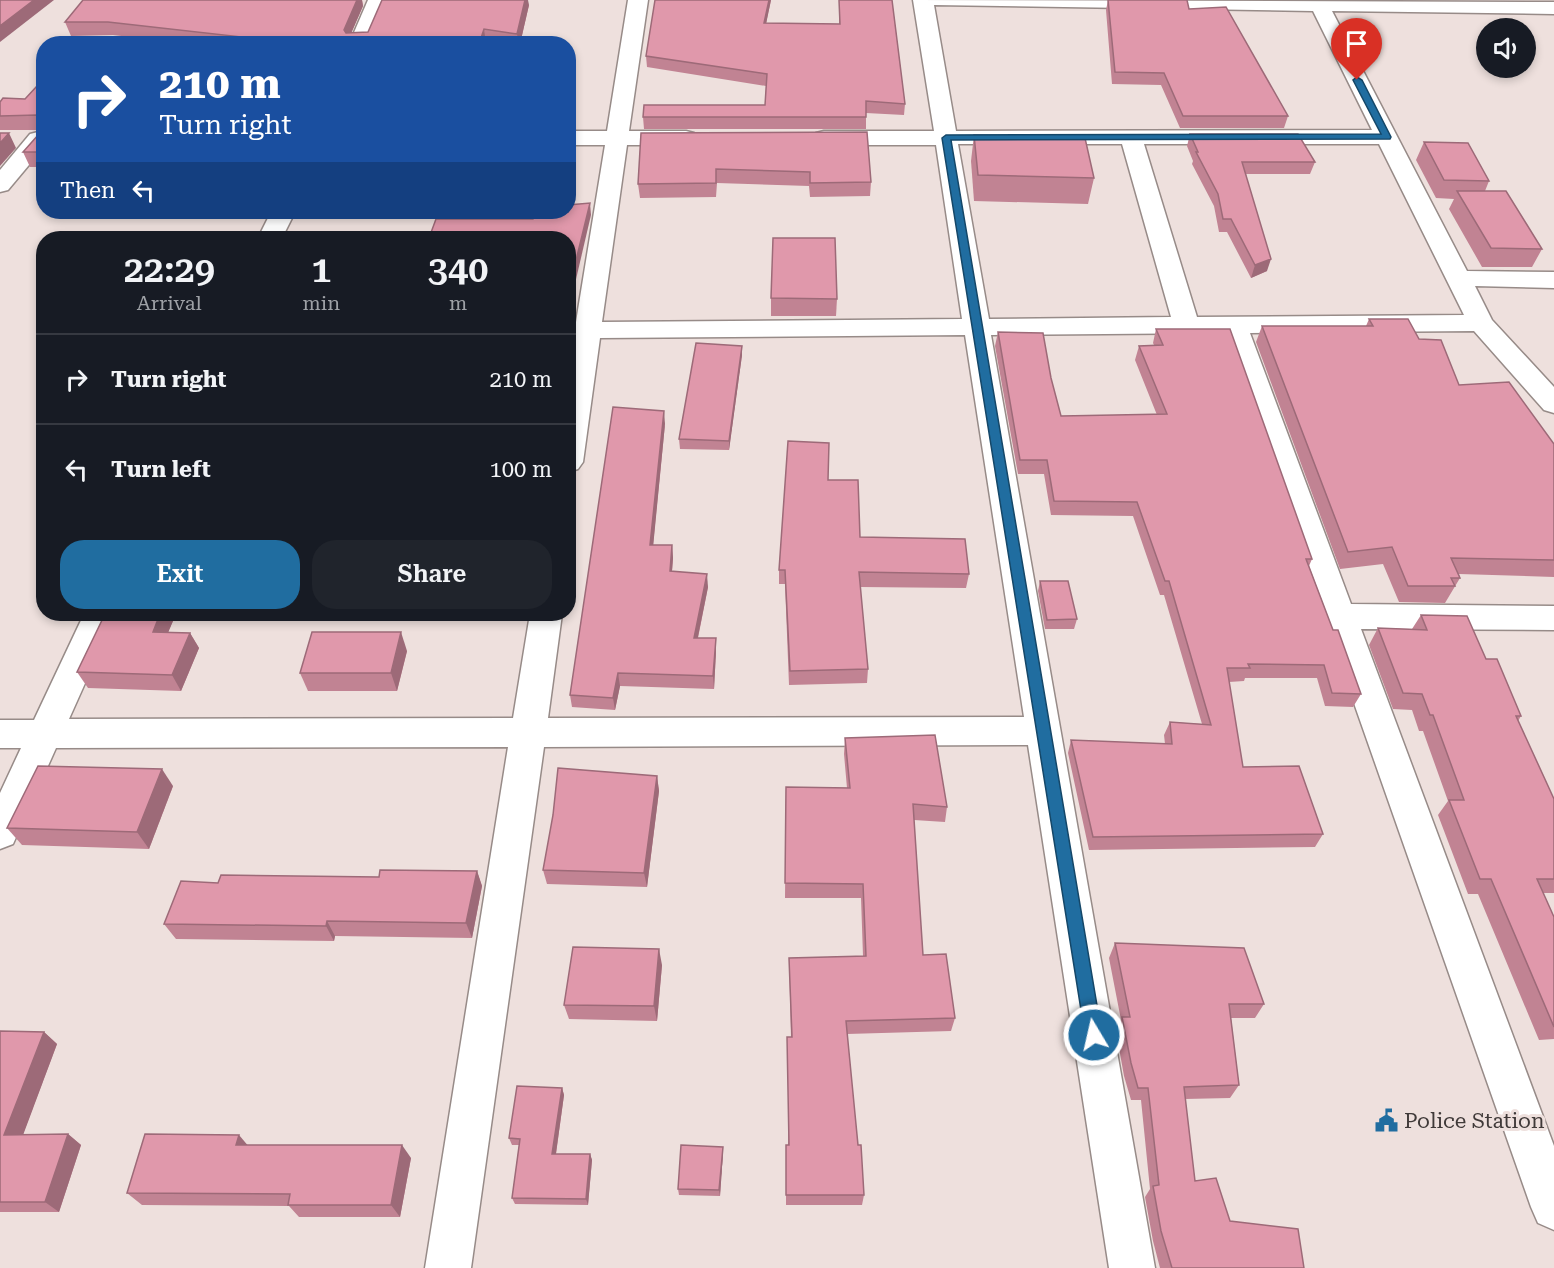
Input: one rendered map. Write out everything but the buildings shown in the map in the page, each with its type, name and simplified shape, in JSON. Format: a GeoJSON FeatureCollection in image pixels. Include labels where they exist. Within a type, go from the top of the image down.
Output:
{"type":"FeatureCollection","features":[{"type":"Feature","properties":{"kind":"street"},"geometry":{"type":"LineString","coordinates":[[362,36],[378,0]]}},
{"type":"Feature","properties":{"kind":"street"},"geometry":{"type":"LineString","coordinates":[[576,356],[578,330],[617,138],[638,0]]}},
{"type":"Feature","properties":{"kind":"street"},"geometry":{"type":"LineString","coordinates":[[923,0],[1132,1268]]}},
{"type":"Feature","properties":{"kind":"street"},"geometry":{"type":"LineString","coordinates":[[935,0],[1317,2],[1554,8]]}},
{"type":"Feature","properties":{"kind":"street"},"geometry":{"type":"LineString","coordinates":[[1317,2],[1481,322],[1554,404]]}},
{"type":"Feature","properties":{"kind":"street"},"geometry":{"type":"LineString","coordinates":[[1131,137],[1186,325]]}},
{"type":"Feature","properties":{"kind":"street"},"geometry":{"type":"LineString","coordinates":[[805,138],[1387,137]]}},
{"type":"Feature","properties":{"kind":"street"},"geometry":{"type":"LineString","coordinates":[[576,138],[711,138]]}},
{"type":"Feature","properties":{"kind":"street"},"geometry":{"type":"LineString","coordinates":[[9,139],[36,139]]}},
{"type":"Feature","properties":{"kind":"street"},"geometry":{"type":"LineString","coordinates":[[0,185],[36,145]]}},
{"type":"Feature","properties":{"kind":"street"},"geometry":{"type":"LineString","coordinates":[[1458,278],[1554,280]]}},
{"type":"Feature","properties":{"kind":"street"},"geometry":{"type":"LineString","coordinates":[[578,330],[1481,322]]}},
{"type":"Feature","properties":{"kind":"street"},"geometry":{"type":"LineString","coordinates":[[1234,325],[1554,1207]]}},
{"type":"Feature","properties":{"kind":"street"},"geometry":{"type":"LineString","coordinates":[[1341,616],[1554,618]]}},
{"type":"Feature","properties":{"kind":"street"},"geometry":{"type":"LineString","coordinates":[[0,833],[97,621]]}},
{"type":"Feature","properties":{"kind":"street"},"geometry":{"type":"LineString","coordinates":[[448,1268],[545,621]]}},
{"type":"Feature","properties":{"kind":"street"},"geometry":{"type":"LineString","coordinates":[[0,734],[1043,731]]}},
{"type":"Feature","properties":{"kind":"place","name":"Police Station"},"geometry":{"type":"Point","coordinates":[1386,1121]}},
{"type":"Feature","properties":{"kind":"route"},"geometry":{"type":"LineString","coordinates":[[1094,1035],[946,138],[1387,137],[1357,80]]}}]}
